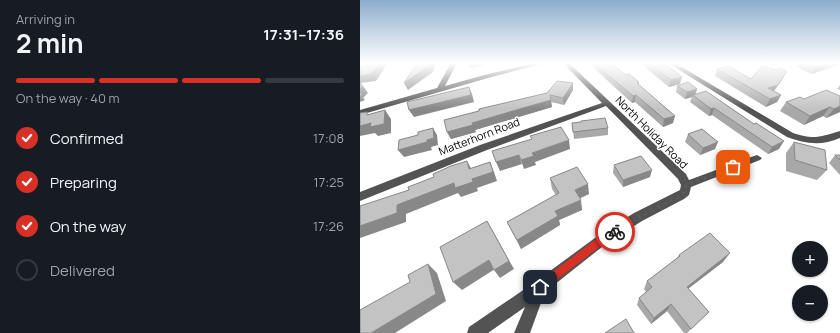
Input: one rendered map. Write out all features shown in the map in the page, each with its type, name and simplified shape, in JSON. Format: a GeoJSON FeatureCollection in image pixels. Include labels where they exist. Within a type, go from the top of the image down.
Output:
{"type":"FeatureCollection","features":[{"type":"Feature","properties":{"kind":"street"},"geometry":{"type":"LineString","coordinates":[[440,89],[446,79]]}},
{"type":"Feature","properties":{"kind":"street"},"geometry":{"type":"LineString","coordinates":[[360,113],[481,79]]}},
{"type":"Feature","properties":{"kind":"street","name":"North Holiday Road"},"geometry":{"type":"LineString","coordinates":[[582,79],[682,177],[686,185]]}},
{"type":"Feature","properties":{"kind":"street"},"geometry":{"type":"LineString","coordinates":[[696,79],[790,135],[807,140],[821,141],[830,139],[840,134]]}},
{"type":"Feature","properties":{"kind":"street","name":"Matterhorn Road"},"geometry":{"type":"LineString","coordinates":[[360,197],[518,134],[608,103]]}},
{"type":"Feature","properties":{"kind":"street"},"geometry":{"type":"LineString","coordinates":[[475,333],[540,287],[603,239],[638,217],[680,196],[685,192],[686,185],[757,158]]}},
{"type":"Feature","properties":{"kind":"street"},"geometry":{"type":"LineString","coordinates":[[522,333],[540,287]]}},
{"type":"Feature","properties":{"kind":"building"},"geometry":{"type":"Polygon","coordinates":[[[612,79],[635,79],[639,82],[637,83],[675,116],[664,119],[636,95],[633,96],[612,79]]]}},
{"type":"Feature","properties":{"kind":"building"},"geometry":{"type":"Polygon","coordinates":[[[734,79],[782,79],[778,85],[768,88],[781,95],[770,99],[734,79]]]}},
{"type":"Feature","properties":{"kind":"building"},"geometry":{"type":"Polygon","coordinates":[[[557,81],[573,83],[563,98],[550,95],[551,100],[472,123],[473,125],[447,132],[444,120],[479,111],[479,109],[547,93],[557,81]]]}},
{"type":"Feature","properties":{"kind":"building"},"geometry":{"type":"Polygon","coordinates":[[[688,82],[697,89],[687,92],[677,86],[688,82]]]}},
{"type":"Feature","properties":{"kind":"building"},"geometry":{"type":"Polygon","coordinates":[[[469,87],[471,95],[409,110],[407,102],[469,87]]]}},
{"type":"Feature","properties":{"kind":"building"},"geometry":{"type":"Polygon","coordinates":[[[826,90],[840,96],[840,106],[834,109],[830,107],[810,116],[786,102],[800,97],[804,99],[826,90]]]}},
{"type":"Feature","properties":{"kind":"building"},"geometry":{"type":"Polygon","coordinates":[[[706,91],[754,124],[756,123],[784,141],[772,147],[714,108],[711,109],[693,95],[706,91]]]}},
{"type":"Feature","properties":{"kind":"building"},"geometry":{"type":"Polygon","coordinates":[[[385,110],[384,124],[370,127],[371,123],[360,126],[360,113],[367,112],[367,115],[385,110]]]}},
{"type":"Feature","properties":{"kind":"building"},"geometry":{"type":"Polygon","coordinates":[[[605,118],[608,128],[573,132],[572,123],[605,118]]]}},
{"type":"Feature","properties":{"kind":"building"},"geometry":{"type":"Polygon","coordinates":[[[561,127],[569,140],[532,153],[534,156],[521,160],[519,155],[496,162],[492,151],[532,139],[530,136],[561,127]]]}},
{"type":"Feature","properties":{"kind":"building"},"geometry":{"type":"Polygon","coordinates":[[[433,128],[434,138],[427,140],[427,142],[398,150],[399,140],[418,135],[418,132],[433,128]]]}},
{"type":"Feature","properties":{"kind":"building"},"geometry":{"type":"Polygon","coordinates":[[[702,129],[718,142],[703,148],[688,134],[702,129]]]}},
{"type":"Feature","properties":{"kind":"building"},"geometry":{"type":"Polygon","coordinates":[[[794,142],[825,150],[827,170],[795,160],[794,142]]]}},
{"type":"Feature","properties":{"kind":"building"},"geometry":{"type":"Polygon","coordinates":[[[835,155],[840,155],[840,160],[835,155]]]}},
{"type":"Feature","properties":{"kind":"building"},"geometry":{"type":"Polygon","coordinates":[[[641,156],[652,170],[623,180],[614,165],[641,156]]]}},
{"type":"Feature","properties":{"kind":"building"},"geometry":{"type":"Polygon","coordinates":[[[467,161],[469,169],[490,162],[493,172],[472,179],[473,182],[455,188],[454,183],[397,205],[397,213],[360,226],[360,206],[409,190],[408,187],[434,177],[433,174],[467,161]]]}},
{"type":"Feature","properties":{"kind":"building"},"geometry":{"type":"Polygon","coordinates":[[[577,167],[588,184],[575,190],[581,200],[555,211],[558,216],[517,240],[507,222],[559,193],[550,178],[577,167]]]}},
{"type":"Feature","properties":{"kind":"building"},"geometry":{"type":"Polygon","coordinates":[[[487,221],[509,261],[494,270],[489,260],[453,282],[440,247],[487,221]]]}},
{"type":"Feature","properties":{"kind":"building"},"geometry":{"type":"Polygon","coordinates":[[[710,233],[730,253],[687,287],[709,312],[691,329],[671,304],[654,318],[639,298],[652,287],[647,281],[680,256],[679,255],[710,233]]]}},
{"type":"Feature","properties":{"kind":"building"},"geometry":{"type":"Polygon","coordinates":[[[428,264],[436,294],[371,333],[360,333],[360,310],[410,282],[408,275],[428,264]]]}},
{"type":"Feature","properties":{"kind":"building"},"geometry":{"type":"Polygon","coordinates":[[[626,319],[634,333],[605,333],[626,319]]]}},
{"type":"Feature","properties":{"kind":"way so far"},"geometry":{"type":"LineString","coordinates":[[615,232],[638,217],[680,196],[685,192],[686,185],[733,167]]}},
{"type":"Feature","properties":{"kind":"route"},"geometry":{"type":"LineString","coordinates":[[540,287],[603,239],[615,232]]}}]}
